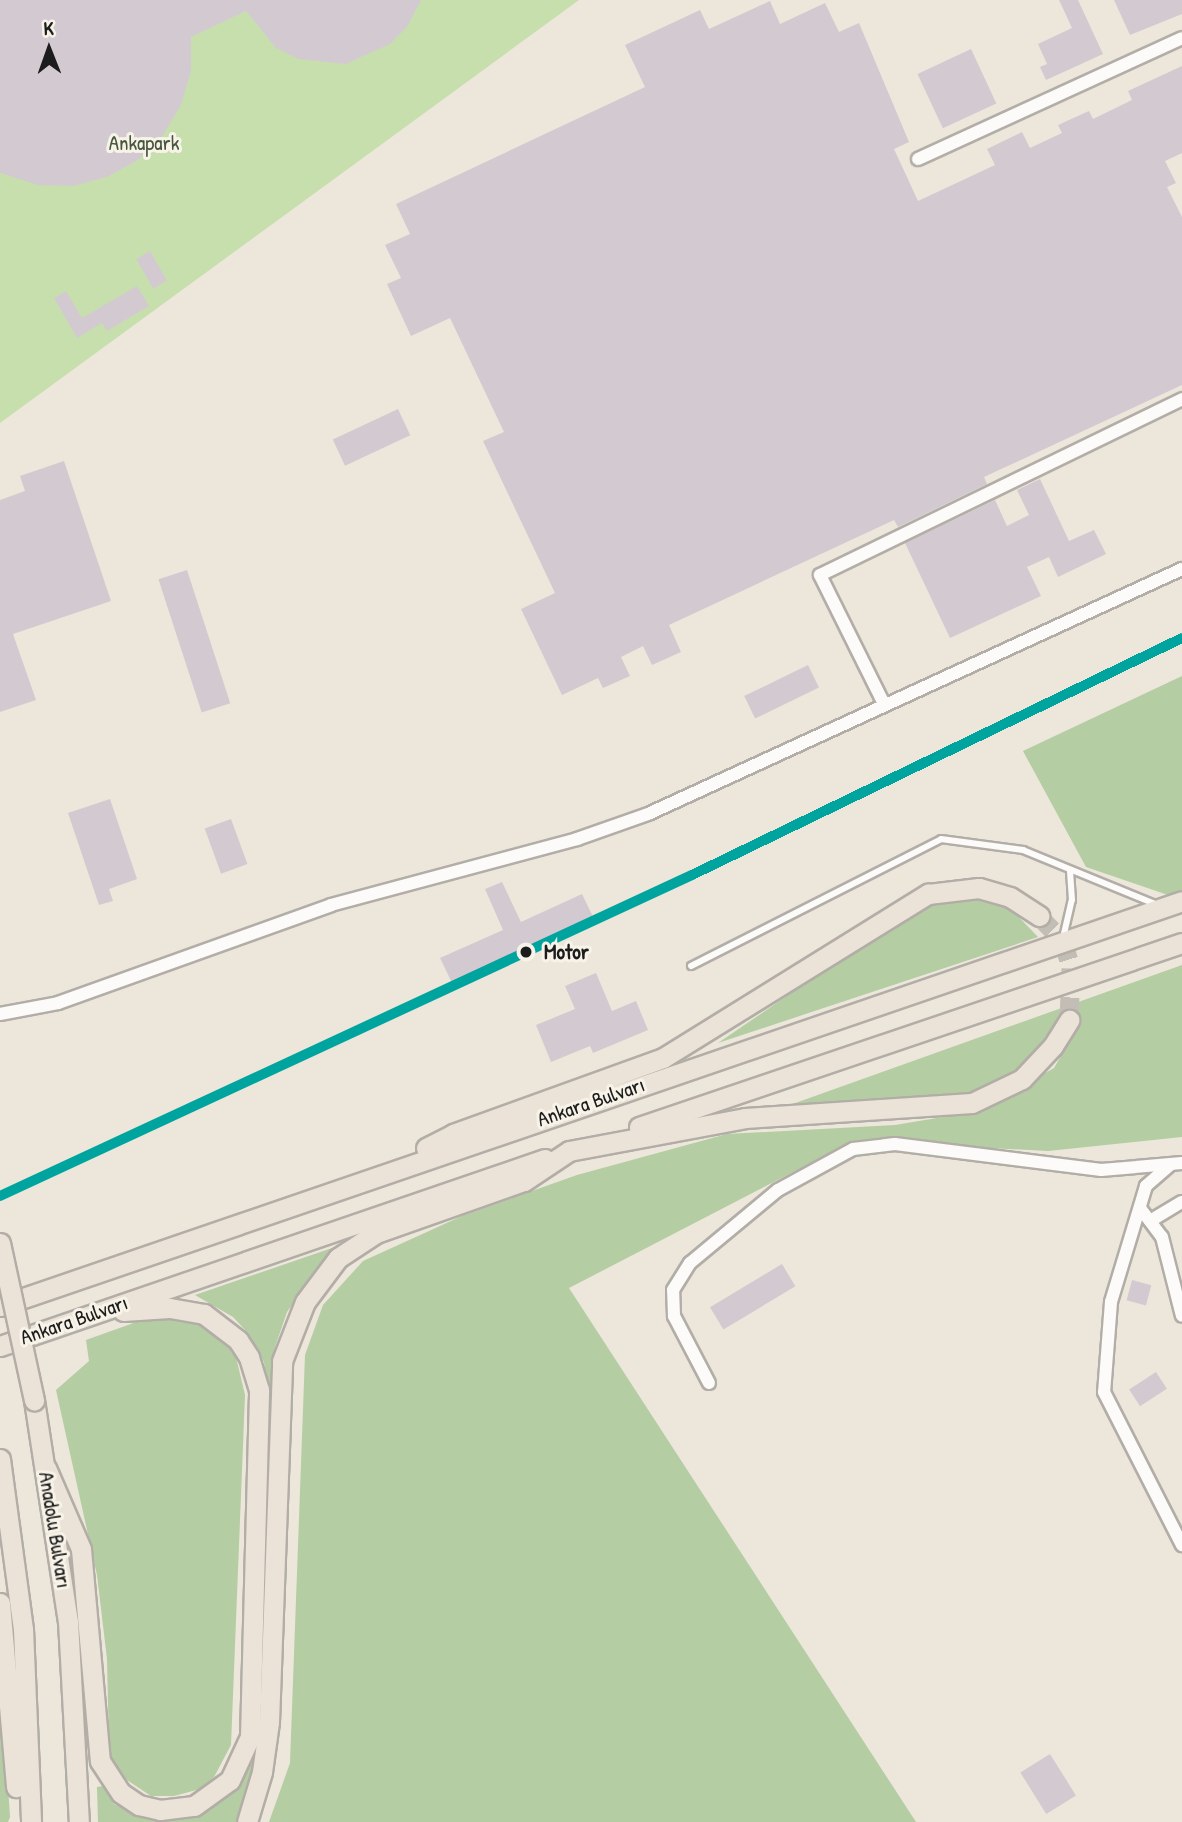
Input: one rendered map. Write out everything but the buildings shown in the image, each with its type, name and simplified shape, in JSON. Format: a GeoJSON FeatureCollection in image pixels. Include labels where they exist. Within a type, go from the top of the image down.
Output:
{"type":"FeatureCollection","features":[{"type":"Feature","properties":{"kind":"main road"},"geometry":{"type":"LineString","coordinates":[[373,1176],[453,1134],[663,1058],[928,894],[946,888],[987,889],[1010,897],[1039,916]]}},
{"type":"Feature","properties":{"kind":"main road","name":"Ankara Bulvarı"},"geometry":{"type":"LineString","coordinates":[[0,1306],[1182,901]]}},
{"type":"Feature","properties":{"kind":"main road","name":"Ankara Bulvarı"},"geometry":{"type":"LineString","coordinates":[[0,1346],[1182,943]]}},
{"type":"Feature","properties":{"kind":"main road"},"geometry":{"type":"LineString","coordinates":[[247,1822],[262,1772],[269,1722],[282,1361],[293,1325],[319,1280],[355,1243],[524,1181],[569,1151],[745,1118],[972,1103],[1022,1079],[1053,1046],[1069,1020]]}},
{"type":"Feature","properties":{"kind":"main road","name":"Anadolu Bulvarı"},"geometry":{"type":"LineString","coordinates":[[0,1243],[34,1400],[68,1621],[79,1822]]}},
{"type":"Feature","properties":{"kind":"main road"},"geometry":{"type":"LineString","coordinates":[[46,1468],[81,1549],[100,1761],[121,1793],[139,1805],[160,1810],[194,1806],[230,1780],[250,1737],[260,1390],[249,1357],[238,1340],[204,1314],[169,1308],[94,1314]]}},
{"type":"Feature","properties":{"kind":"main road","name":"Anadolu Bulvarı"},"geometry":{"type":"LineString","coordinates":[[0,1469],[23,1629],[31,1822]]}},
{"type":"Feature","properties":{"kind":"main road"},"geometry":{"type":"LineString","coordinates":[[0,1603],[18,1822]]}},
{"type":"Feature","properties":{"kind":"street"},"geometry":{"type":"LineString","coordinates":[[918,159],[1182,38]]}},
{"type":"Feature","properties":{"kind":"street"},"geometry":{"type":"LineString","coordinates":[[884,704],[820,575],[1182,399]]}},
{"type":"Feature","properties":{"kind":"street"},"geometry":{"type":"LineString","coordinates":[[0,1014],[58,1003],[331,905],[577,839],[648,814],[1182,569]]}},
{"type":"Feature","properties":{"kind":"street"},"geometry":{"type":"LineString","coordinates":[[709,1383],[674,1316],[673,1290],[690,1263],[778,1190],[853,1149],[895,1144],[1101,1170],[1176,1164]]}},
{"type":"Feature","properties":{"kind":"street"},"geometry":{"type":"LineString","coordinates":[[1176,1164],[1146,1186],[1111,1302],[1104,1391],[1182,1545]]}},
{"type":"Feature","properties":{"kind":"street"},"geometry":{"type":"LineString","coordinates":[[1150,1221],[1182,1202]]}},
{"type":"Feature","properties":{"kind":"street"},"geometry":{"type":"LineString","coordinates":[[1140,1208],[1166,1248],[1182,1316]]}},
{"type":"Feature","properties":{"kind":"lane"},"geometry":{"type":"LineString","coordinates":[[691,966],[941,839],[1023,849],[1070,871],[1108,882],[1163,908]]}},
{"type":"Feature","properties":{"kind":"lane"},"geometry":{"type":"LineString","coordinates":[[1062,942],[1072,900],[1070,871]]}},
{"type":"Feature","properties":{"kind":"green space","name":"Ankapark"},"geometry":{"type":"Polygon","coordinates":[[[0,0],[579,0],[0,423],[0,0]]]}},
{"type":"Feature","properties":{"kind":"green space"},"geometry":{"type":"Polygon","coordinates":[[[1182,676],[1182,890],[1168,895],[1086,867],[1023,751],[1182,676]]]}},
{"type":"Feature","properties":{"kind":"green space"},"geometry":{"type":"Polygon","coordinates":[[[962,898],[1006,904],[1038,937],[718,1043],[916,908],[962,898]]]}},
{"type":"Feature","properties":{"kind":"green space"},"geometry":{"type":"Polygon","coordinates":[[[1182,965],[1182,1137],[1048,1151],[853,1141],[569,1288],[916,1822],[269,1822],[290,1763],[305,1355],[323,1305],[363,1261],[462,1216],[577,1175],[727,1134],[895,1125],[979,1111],[1054,1068],[1081,1021],[1059,1020],[1025,1063],[994,1085],[958,1095],[787,1106],[1182,965]]]}},
{"type":"Feature","properties":{"kind":"green space"},"geometry":{"type":"Polygon","coordinates":[[[332,1248],[287,1312],[275,1347],[268,1398],[264,1362],[248,1333],[233,1317],[195,1295],[332,1248]]]}},
{"type":"Feature","properties":{"kind":"green space"},"geometry":{"type":"Polygon","coordinates":[[[156,1315],[199,1324],[226,1342],[235,1353],[245,1395],[231,1745],[214,1777],[200,1789],[174,1796],[151,1796],[127,1780],[114,1765],[109,1747],[107,1659],[97,1575],[56,1390],[89,1361],[86,1340],[156,1315]]]}},
{"type":"Feature","properties":{"kind":"green space"},"geometry":{"type":"Polygon","coordinates":[[[0,1662],[10,1817],[8,1822],[0,1822],[0,1662]]]}},
{"type":"Feature","properties":{"kind":"green space"},"geometry":{"type":"Polygon","coordinates":[[[253,1751],[259,1752],[252,1784],[236,1822],[98,1822],[97,1787],[103,1786],[114,1804],[150,1819],[193,1817],[228,1796],[253,1751]]]}},
{"type":"Feature","properties":{"kind":"tunnel"},"geometry":{"type":"LineString","coordinates":[[1039,916],[1063,941],[1071,968],[1069,1020]]}},
{"type":"Feature","properties":{"kind":"transit line"},"geometry":{"type":"LineString","coordinates":[[0,1196],[692,875],[1182,638]]}},
{"type":"Feature","properties":{"kind":"place","name":"Motor"},"geometry":{"type":"Point","coordinates":[526,952]}}]}
